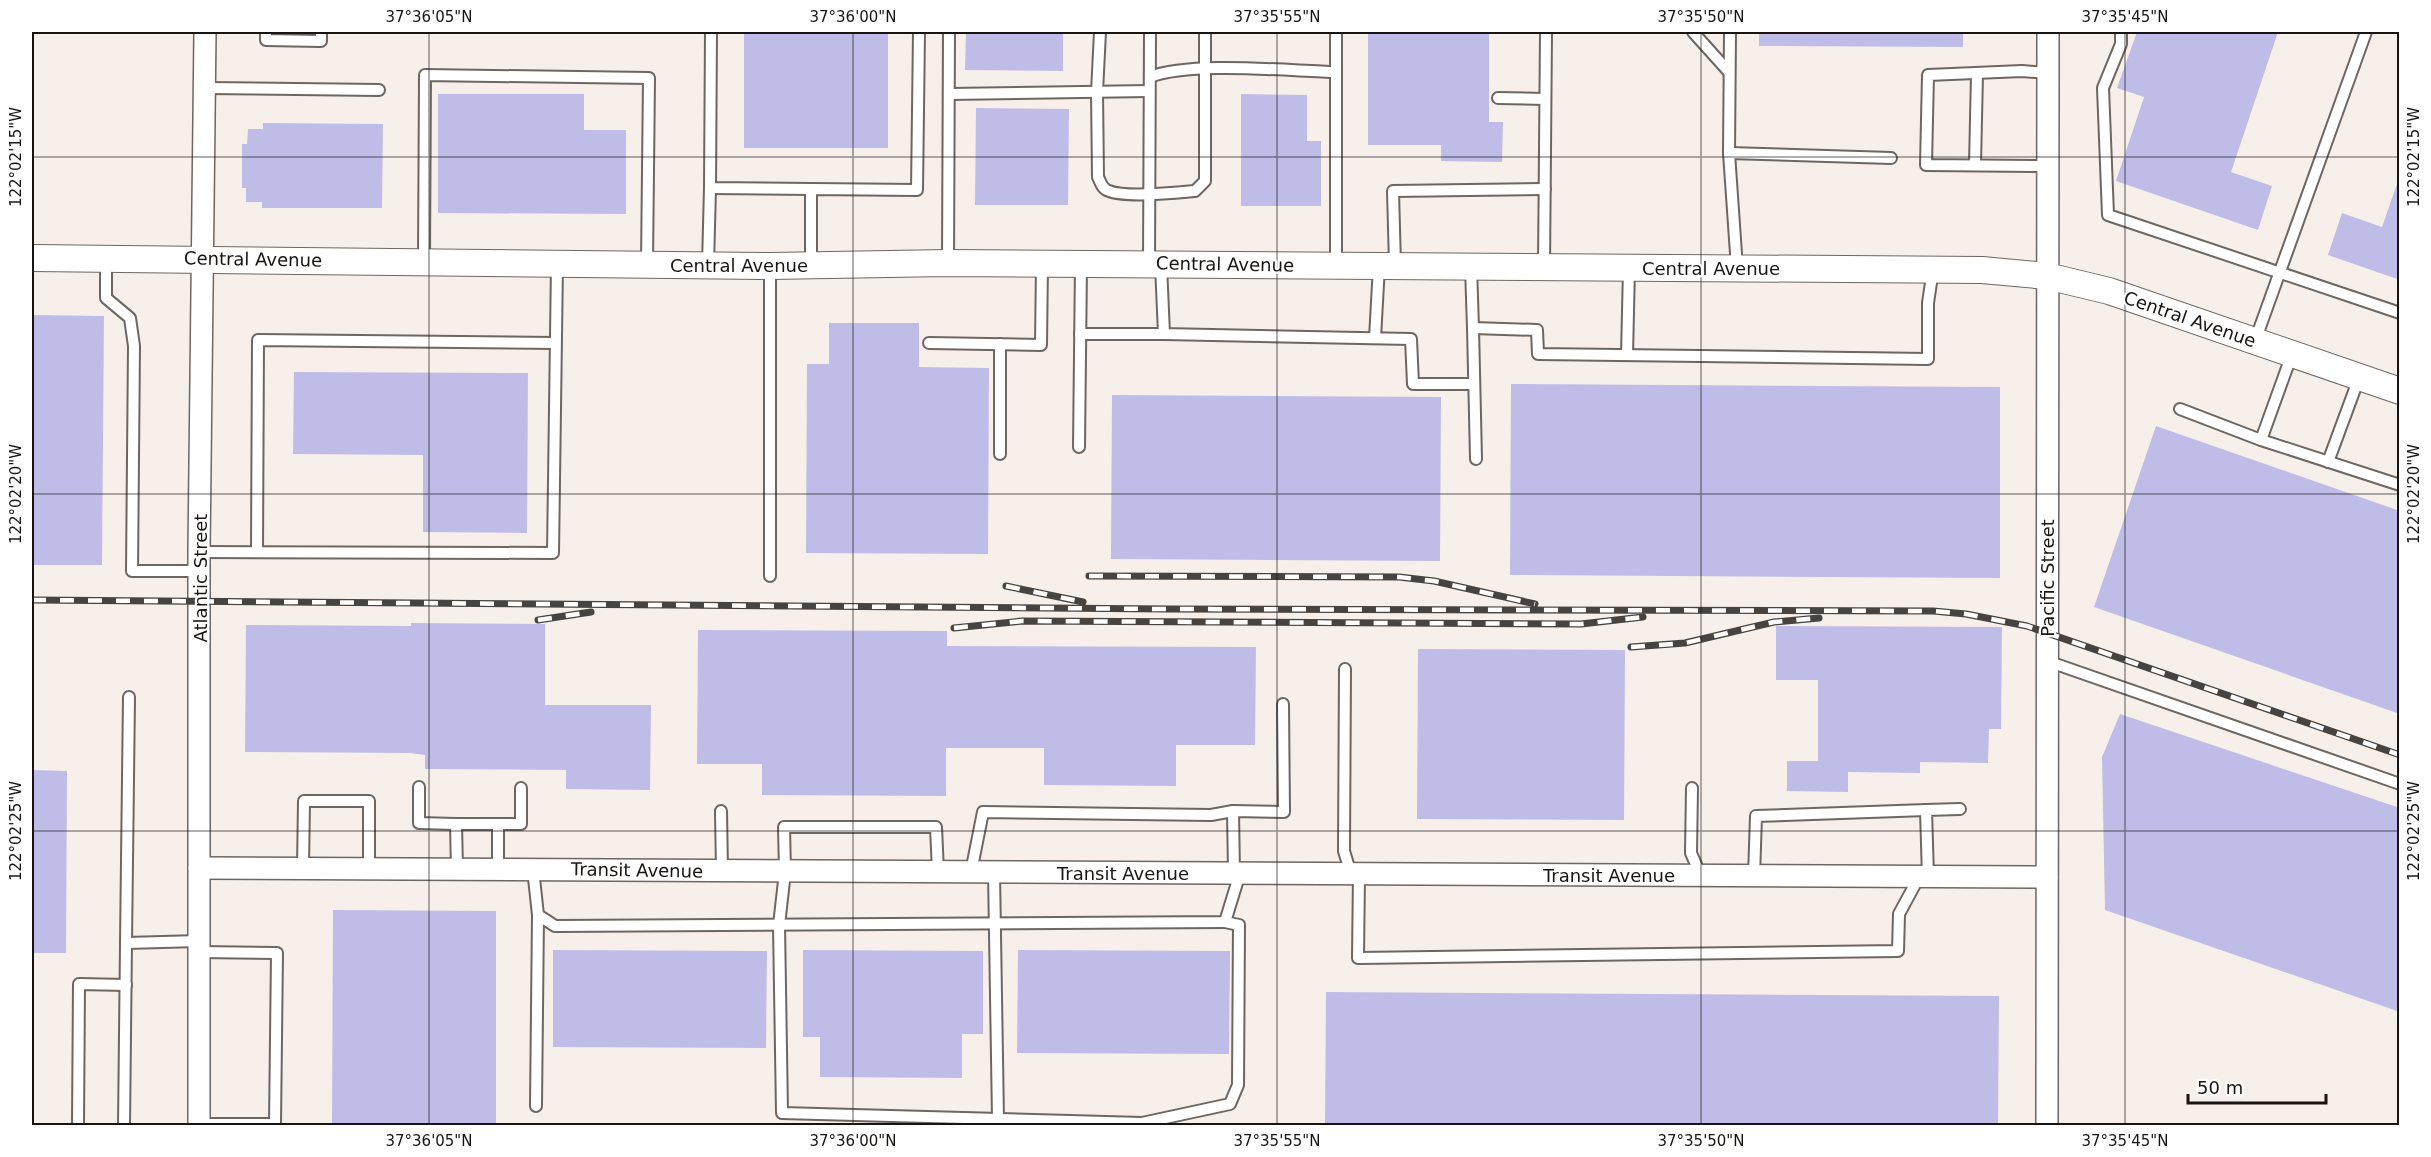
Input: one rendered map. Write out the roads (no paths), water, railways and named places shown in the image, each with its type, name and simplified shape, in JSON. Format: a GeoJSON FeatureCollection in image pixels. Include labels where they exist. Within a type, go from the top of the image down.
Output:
{"type":"FeatureCollection","features":[{"type":"Feature","properties":{"kind":"street","name":"Atlantic Street"},"geometry":{"type":"LineString","coordinates":[[199,1125],[204,32]]}},
{"type":"Feature","properties":{"kind":"street","name":"Pacific Street"},"geometry":{"type":"LineString","coordinates":[[2047,1125],[2048,32]]}},
{"type":"Feature","properties":{"kind":"street","name":"Central Avenue"},"geometry":{"type":"LineString","coordinates":[[32,258],[770,266],[948,263],[1992,270],[2047,276],[2109,291],[2400,391]]}},
{"type":"Feature","properties":{"kind":"street","name":"Transit Avenue"},"geometry":{"type":"LineString","coordinates":[[200,868],[2047,878]]}},
{"type":"Feature","properties":{"kind":"lane"},"geometry":{"type":"LineString","coordinates":[[266,32],[266,40],[321,41],[321,32]]}},
{"type":"Feature","properties":{"kind":"lane"},"geometry":{"type":"LineString","coordinates":[[708,265],[711,32]]}},
{"type":"Feature","properties":{"kind":"lane"},"geometry":{"type":"LineString","coordinates":[[710,188],[917,189],[919,32]]}},
{"type":"Feature","properties":{"kind":"lane"},"geometry":{"type":"LineString","coordinates":[[948,263],[949,32]]}},
{"type":"Feature","properties":{"kind":"lane"},"geometry":{"type":"LineString","coordinates":[[1100,32],[1097,92],[1098,177],[1102,187],[1110,192],[1149,194],[1195,191],[1205,181],[1205,32]]}},
{"type":"Feature","properties":{"kind":"lane"},"geometry":{"type":"LineString","coordinates":[[1150,32],[1149,194],[1164,334]]}},
{"type":"Feature","properties":{"kind":"lane"},"geometry":{"type":"LineString","coordinates":[[1336,32],[1336,266]]}},
{"type":"Feature","properties":{"kind":"lane"},"geometry":{"type":"LineString","coordinates":[[1545,267],[1546,32]]}},
{"type":"Feature","properties":{"kind":"lane"},"geometry":{"type":"LineString","coordinates":[[1693,32],[1730,72]]}},
{"type":"Feature","properties":{"kind":"lane"},"geometry":{"type":"LineString","coordinates":[[1730,32],[1729,153],[1737,268]]}},
{"type":"Feature","properties":{"kind":"lane"},"geometry":{"type":"LineString","coordinates":[[2121,32],[2121,44],[2103,88],[2108,215],[2400,313]]}},
{"type":"Feature","properties":{"kind":"lane"},"geometry":{"type":"LineString","coordinates":[[2255,341],[2366,32]]}},
{"type":"Feature","properties":{"kind":"lane"},"geometry":{"type":"LineString","coordinates":[[1150,77],[1164,71],[1205,69],[1336,72]]}},
{"type":"Feature","properties":{"kind":"lane"},"geometry":{"type":"LineString","coordinates":[[2048,74],[2022,72],[1928,75],[1926,153],[1926,165],[2048,166]]}},
{"type":"Feature","properties":{"kind":"lane"},"geometry":{"type":"LineString","coordinates":[[1976,164],[1977,74]]}},
{"type":"Feature","properties":{"kind":"lane"},"geometry":{"type":"LineString","coordinates":[[424,261],[425,75],[649,78],[647,264]]}},
{"type":"Feature","properties":{"kind":"lane"},"geometry":{"type":"LineString","coordinates":[[204,88],[379,90]]}},
{"type":"Feature","properties":{"kind":"lane"},"geometry":{"type":"LineString","coordinates":[[949,94],[1149,91]]}},
{"type":"Feature","properties":{"kind":"lane"},"geometry":{"type":"LineString","coordinates":[[1498,98],[1545,99]]}},
{"type":"Feature","properties":{"kind":"lane"},"geometry":{"type":"LineString","coordinates":[[1729,153],[1891,158]]}},
{"type":"Feature","properties":{"kind":"lane"},"geometry":{"type":"LineString","coordinates":[[811,189],[811,265]]}},
{"type":"Feature","properties":{"kind":"lane"},"geometry":{"type":"LineString","coordinates":[[1375,338],[1387,266],[1393,191],[1545,189]]}},
{"type":"Feature","properties":{"kind":"lane"},"geometry":{"type":"LineString","coordinates":[[106,258],[106,298],[130,318],[134,346],[132,571],[256,552],[553,553],[556,263]]}},
{"type":"Feature","properties":{"kind":"lane"},"geometry":{"type":"LineString","coordinates":[[929,344],[1041,345],[1042,264]]}},
{"type":"Feature","properties":{"kind":"lane"},"geometry":{"type":"LineString","coordinates":[[1079,447],[1081,264]]}},
{"type":"Feature","properties":{"kind":"lane"},"geometry":{"type":"LineString","coordinates":[[770,266],[770,576]]}},
{"type":"Feature","properties":{"kind":"lane"},"geometry":{"type":"LineString","coordinates":[[1471,266],[1476,459]]}},
{"type":"Feature","properties":{"kind":"lane"},"geometry":{"type":"LineString","coordinates":[[1627,355],[1629,267]]}},
{"type":"Feature","properties":{"kind":"lane"},"geometry":{"type":"LineString","coordinates":[[1473,328],[1537,330],[1538,354],[1928,358],[1928,303],[1933,269]]}},
{"type":"Feature","properties":{"kind":"lane"},"geometry":{"type":"LineString","coordinates":[[1080,334],[1410,339],[1413,384],[1474,384]]}},
{"type":"Feature","properties":{"kind":"lane"},"geometry":{"type":"LineString","coordinates":[[256,552],[258,340],[555,343]]}},
{"type":"Feature","properties":{"kind":"lane"},"geometry":{"type":"LineString","coordinates":[[1000,344],[1000,454]]}},
{"type":"Feature","properties":{"kind":"lane"},"geometry":{"type":"LineString","coordinates":[[2261,440],[2292,354]]}},
{"type":"Feature","properties":{"kind":"lane"},"geometry":{"type":"LineString","coordinates":[[2328,462],[2359,377]]}},
{"type":"Feature","properties":{"kind":"lane"},"geometry":{"type":"LineString","coordinates":[[2180,409],[2261,440],[2400,485]]}},
{"type":"Feature","properties":{"kind":"lane"},"geometry":{"type":"LineString","coordinates":[[2047,661],[2400,784]]}},
{"type":"Feature","properties":{"kind":"lane"},"geometry":{"type":"LineString","coordinates":[[1345,669],[1344,851],[1355,874],[1358,958],[1898,951],[1899,914],[1924,877],[1926,810]]}},
{"type":"Feature","properties":{"kind":"lane"},"geometry":{"type":"LineString","coordinates":[[124,1125],[129,697]]}},
{"type":"Feature","properties":{"kind":"lane"},"geometry":{"type":"LineString","coordinates":[[971,872],[983,812],[1211,815],[1233,811],[1284,812],[1283,704]]}},
{"type":"Feature","properties":{"kind":"lane"},"geometry":{"type":"LineString","coordinates":[[419,787],[419,823],[456,824],[521,824],[521,788]]}},
{"type":"Feature","properties":{"kind":"lane"},"geometry":{"type":"LineString","coordinates":[[1692,788],[1691,853],[1701,876]]}},
{"type":"Feature","properties":{"kind":"lane"},"geometry":{"type":"LineString","coordinates":[[303,868],[304,801],[369,801],[369,868]]}},
{"type":"Feature","properties":{"kind":"lane"},"geometry":{"type":"LineString","coordinates":[[1754,876],[1756,816],[1960,809]]}},
{"type":"Feature","properties":{"kind":"lane"},"geometry":{"type":"LineString","coordinates":[[721,811],[722,871]]}},
{"type":"Feature","properties":{"kind":"lane"},"geometry":{"type":"LineString","coordinates":[[1225,922],[1237,873],[1233,811]]}},
{"type":"Feature","properties":{"kind":"lane"},"geometry":{"type":"LineString","coordinates":[[456,824],[457,869]]}},
{"type":"Feature","properties":{"kind":"lane"},"geometry":{"type":"LineString","coordinates":[[498,824],[498,869]]}},
{"type":"Feature","properties":{"kind":"lane"},"geometry":{"type":"LineString","coordinates":[[538,915],[555,926],[779,925],[997,924],[1225,922],[1239,925],[1238,1085],[1230,1104],[1142,1124],[782,1113],[779,925],[785,872],[784,827],[936,827],[938,872]]}},
{"type":"Feature","properties":{"kind":"lane"},"geometry":{"type":"LineString","coordinates":[[533,869],[538,915],[536,1106]]}},
{"type":"Feature","properties":{"kind":"lane"},"geometry":{"type":"LineString","coordinates":[[994,872],[997,924],[998,1119]]}},
{"type":"Feature","properties":{"kind":"lane"},"geometry":{"type":"LineString","coordinates":[[126,943],[277,952],[274,1124],[199,1125]]}},
{"type":"Feature","properties":{"kind":"lane"},"geometry":{"type":"LineString","coordinates":[[78,1125],[79,984],[126,985]]}},
{"type":"Feature","properties":{"kind":"railway"},"geometry":{"type":"LineString","coordinates":[[1089,576],[1399,577],[1434,581],[1535,604]]}},
{"type":"Feature","properties":{"kind":"railway"},"geometry":{"type":"LineString","coordinates":[[1006,586],[1083,602]]}},
{"type":"Feature","properties":{"kind":"railway"},"geometry":{"type":"LineString","coordinates":[[32,600],[1167,609],[1933,611],[1966,614],[2027,626],[2400,755]]}},
{"type":"Feature","properties":{"kind":"railway"},"geometry":{"type":"LineString","coordinates":[[538,620],[591,612]]}},
{"type":"Feature","properties":{"kind":"railway"},"geometry":{"type":"LineString","coordinates":[[954,628],[1022,621],[1581,624],[1643,617]]}},
{"type":"Feature","properties":{"kind":"railway"},"geometry":{"type":"LineString","coordinates":[[1631,647],[1685,643],[1774,622],[1819,618]]}}]}
